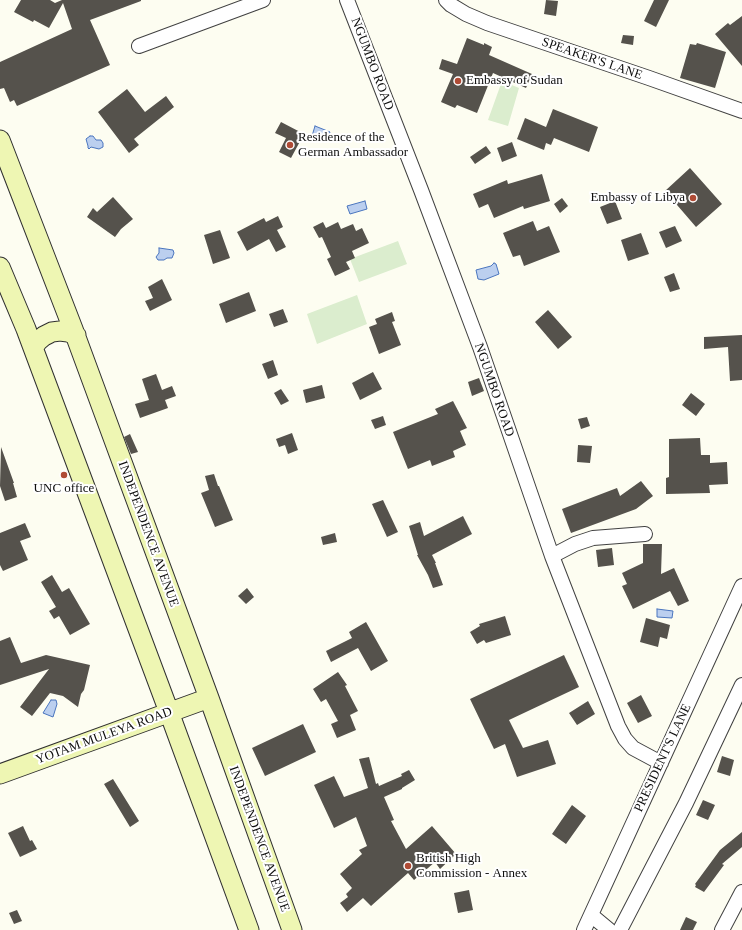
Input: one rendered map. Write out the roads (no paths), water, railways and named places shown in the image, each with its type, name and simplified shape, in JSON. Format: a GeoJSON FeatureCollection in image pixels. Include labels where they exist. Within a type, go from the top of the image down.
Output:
{"type":"FeatureCollection","features":[{"type":"Feature","properties":{"kind":"main road","name":"INDEPENDENCE AVENUE"},"geometry":{"type":"LineString","coordinates":[[0,140],[69,316],[292,930]]}},
{"type":"Feature","properties":{"kind":"main road"},"geometry":{"type":"LineString","coordinates":[[0,267],[26,329],[249,930]]}},
{"type":"Feature","properties":{"kind":"main road"},"geometry":{"type":"LineString","coordinates":[[26,329],[42,333],[50,332],[58,329],[69,316]]}},
{"type":"Feature","properties":{"kind":"main road"},"geometry":{"type":"LineString","coordinates":[[33,348],[41,338],[52,332],[60,331],[76,335]]}},
{"type":"Feature","properties":{"kind":"main road","name":"YOTAM MULEYA ROAD"},"geometry":{"type":"LineString","coordinates":[[0,774],[94,741],[208,698]]}},
{"type":"Feature","properties":{"kind":"street"},"geometry":{"type":"LineString","coordinates":[[139,46],[263,0]]}},
{"type":"Feature","properties":{"kind":"street","name":"NGUMBO ROAD"},"geometry":{"type":"LineString","coordinates":[[347,0],[480,347],[552,556],[618,726],[625,739],[633,748],[661,763]]}},
{"type":"Feature","properties":{"kind":"street","name":"SPEAKER'S LANE"},"geometry":{"type":"LineString","coordinates":[[446,0],[451,5],[466,14],[487,23],[742,111]]}},
{"type":"Feature","properties":{"kind":"street"},"geometry":{"type":"LineString","coordinates":[[552,556],[575,544],[593,538],[645,534]]}},
{"type":"Feature","properties":{"kind":"street","name":"PRESIDENT'S LANE"},"geometry":{"type":"LineString","coordinates":[[584,930],[742,586]]}},
{"type":"Feature","properties":{"kind":"street"},"geometry":{"type":"LineString","coordinates":[[620,930],[686,803],[742,685]]}},
{"type":"Feature","properties":{"kind":"street"},"geometry":{"type":"LineString","coordinates":[[722,930],[742,892]]}},
{"type":"Feature","properties":{"kind":"street"},"geometry":{"type":"LineString","coordinates":[[591,915],[610,930]]}},
{"type":"Feature","properties":{"kind":"water"},"geometry":{"type":"Polygon","coordinates":[[[315,126],[330,132],[326,142],[312,136],[315,126]]]}},
{"type":"Feature","properties":{"kind":"water"},"geometry":{"type":"Polygon","coordinates":[[[93,136],[96,140],[101,140],[103,147],[99,149],[91,147],[89,149],[86,139],[93,136]]]}},
{"type":"Feature","properties":{"kind":"water"},"geometry":{"type":"Polygon","coordinates":[[[365,201],[367,209],[350,214],[347,206],[365,201]]]}},
{"type":"Feature","properties":{"kind":"water"},"geometry":{"type":"Polygon","coordinates":[[[159,248],[173,250],[174,253],[172,258],[158,260],[156,257],[159,253],[159,248]]]}},
{"type":"Feature","properties":{"kind":"water"},"geometry":{"type":"Polygon","coordinates":[[[494,263],[496,264],[499,274],[484,280],[478,279],[476,270],[491,266],[494,263]]]}},
{"type":"Feature","properties":{"kind":"water"},"geometry":{"type":"Polygon","coordinates":[[[657,609],[673,611],[672,618],[657,617],[657,609]]]}},
{"type":"Feature","properties":{"kind":"water"},"geometry":{"type":"Polygon","coordinates":[[[51,700],[56,700],[57,704],[53,717],[43,713],[51,700]]]}},
{"type":"Feature","properties":{"kind":"place","name":"Embassy of Sudan"},"geometry":{"type":"Point","coordinates":[458,81]}},
{"type":"Feature","properties":{"kind":"place","name":"Residence of the German Ambassador"},"geometry":{"type":"Point","coordinates":[290,145]}},
{"type":"Feature","properties":{"kind":"place","name":"Embassy of Libya"},"geometry":{"type":"Point","coordinates":[693,198]}},
{"type":"Feature","properties":{"kind":"place","name":"UNC office"},"geometry":{"type":"Point","coordinates":[64,475]}},
{"type":"Feature","properties":{"kind":"place","name":"British High Commission - Annex"},"geometry":{"type":"Point","coordinates":[408,866]}}]}
